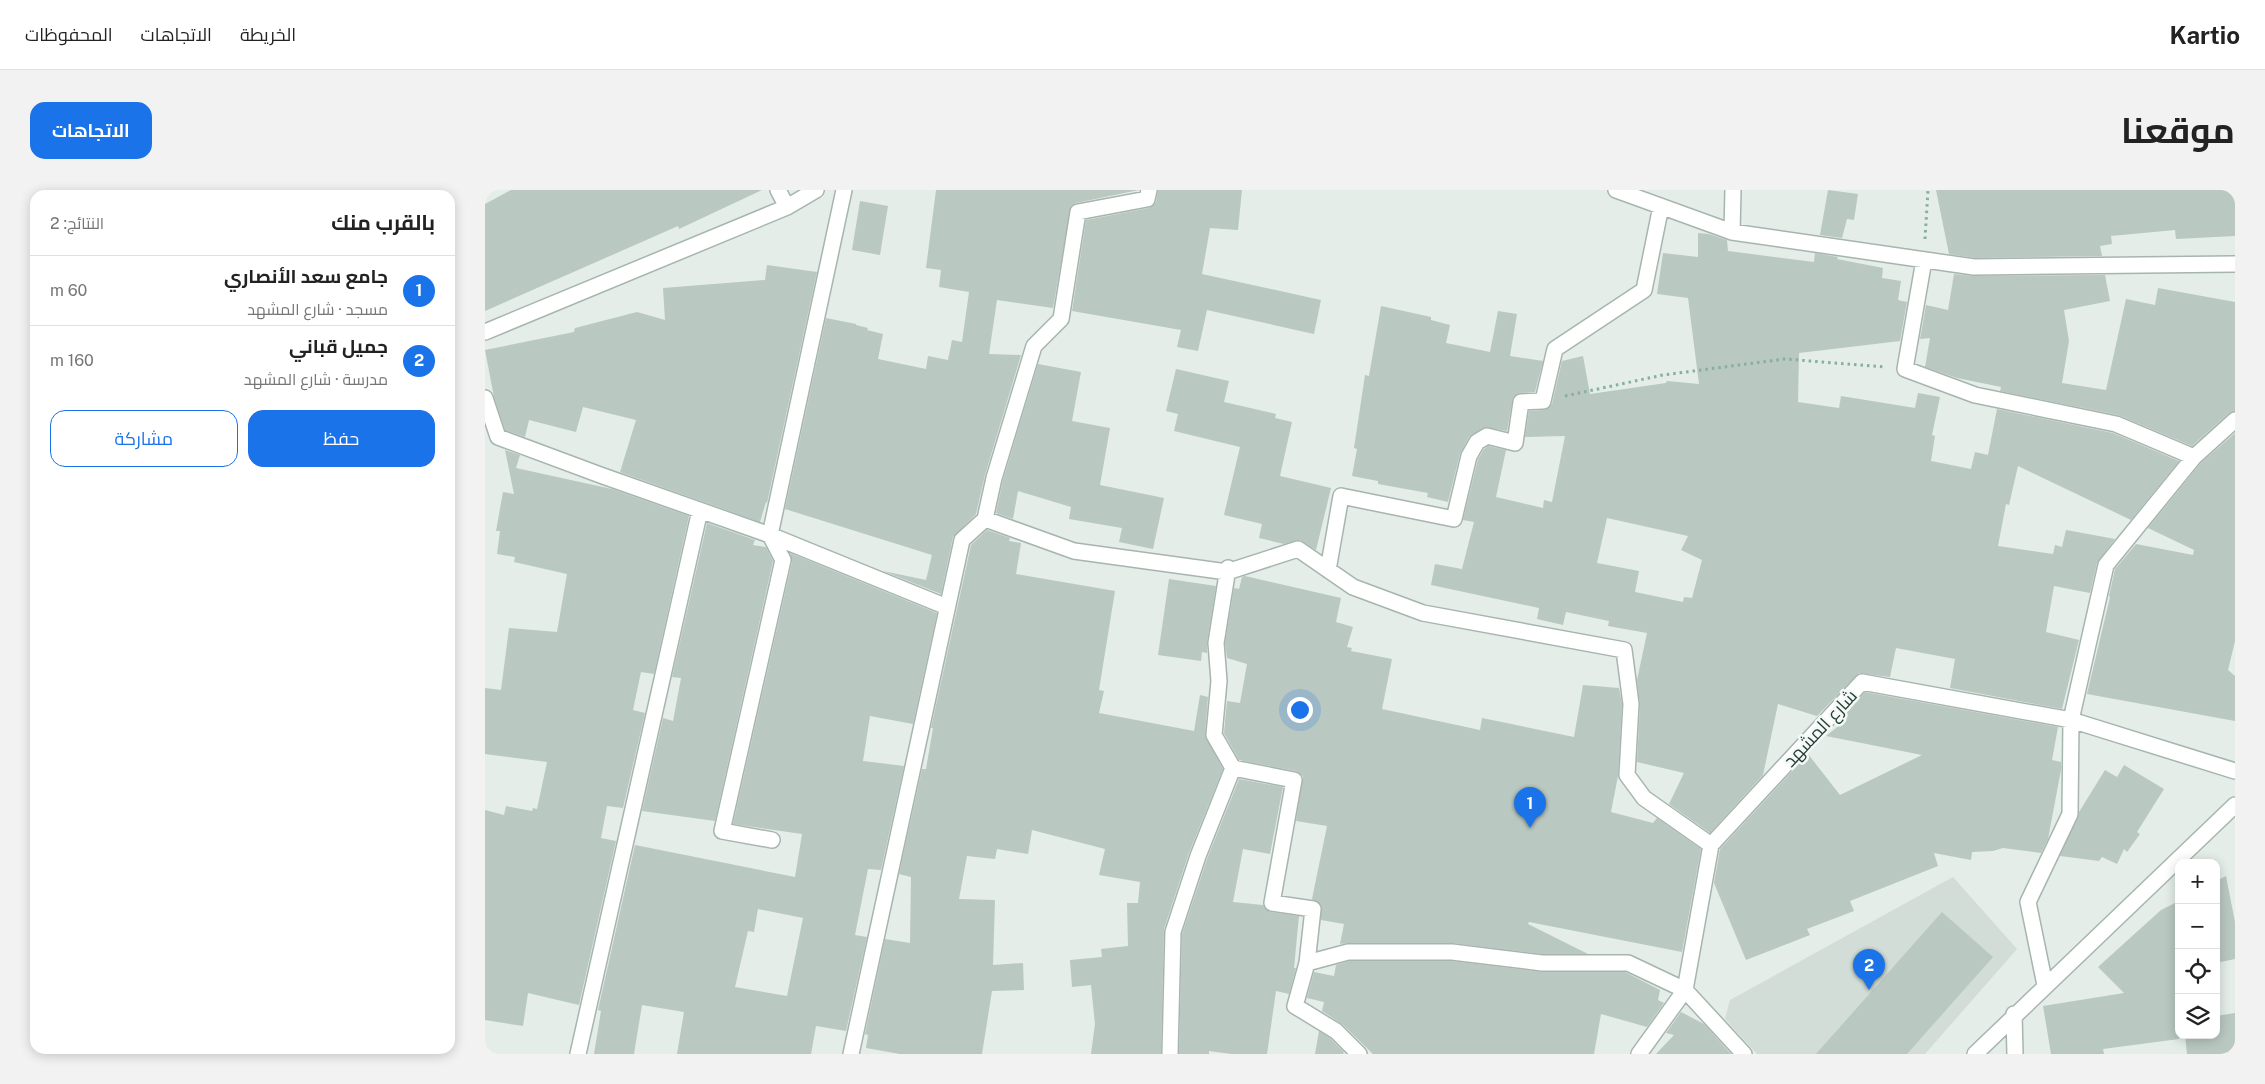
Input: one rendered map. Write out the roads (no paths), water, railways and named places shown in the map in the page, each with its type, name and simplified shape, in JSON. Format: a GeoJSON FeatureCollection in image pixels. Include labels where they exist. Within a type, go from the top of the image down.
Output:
{"type":"FeatureCollection","features":[{"type":"Feature","properties":{"kind":"street"},"geometry":{"type":"LineString","coordinates":[[778,190],[787,207]]}},
{"type":"Feature","properties":{"kind":"street"},"geometry":{"type":"LineString","coordinates":[[485,332],[787,207],[816,190]]}},
{"type":"Feature","properties":{"kind":"street"},"geometry":{"type":"LineString","coordinates":[[772,840],[722,831],[783,560],[770,535],[844,190]]}},
{"type":"Feature","properties":{"kind":"street"},"geometry":{"type":"LineString","coordinates":[[851,1054],[962,540],[985,519],[994,478],[1034,346],[1061,319],[1078,212],[1147,199],[1149,190]]}},
{"type":"Feature","properties":{"kind":"street"},"geometry":{"type":"LineString","coordinates":[[1616,190],[1732,232],[1974,267],[2235,264]]}},
{"type":"Feature","properties":{"kind":"street"},"geometry":{"type":"LineString","coordinates":[[1732,232],[1733,190]]}},
{"type":"Feature","properties":{"kind":"street"},"geometry":{"type":"LineString","coordinates":[[1328,570],[1341,496],[1453,519],[1469,456],[1477,442],[1487,436],[1515,444],[1521,402],[1543,401],[1555,349],[1644,290],[1661,206]]}},
{"type":"Feature","properties":{"kind":"street"},"geometry":{"type":"LineString","coordinates":[[1924,260],[1905,369],[1975,396],[2116,424],[2193,457]]}},
{"type":"Feature","properties":{"kind":"street"},"geometry":{"type":"LineString","coordinates":[[485,398],[497,437],[770,535],[947,607]]}},
{"type":"Feature","properties":{"kind":"street"},"geometry":{"type":"LineString","coordinates":[[2045,985],[2028,902],[2070,814],[2071,720],[2106,565],[2193,457],[2235,420]]}},
{"type":"Feature","properties":{"kind":"street"},"geometry":{"type":"LineString","coordinates":[[578,1054],[700,510]]}},
{"type":"Feature","properties":{"kind":"street"},"geometry":{"type":"LineString","coordinates":[[985,519],[1074,551],[1228,570],[1298,549],[1353,587],[1423,612],[1624,650],[1631,704],[1627,775],[1644,798],[1711,845],[1685,990],[1639,1054]]}},
{"type":"Feature","properties":{"kind":"street"},"geometry":{"type":"LineString","coordinates":[[1228,570],[1216,643],[1219,681],[1214,735],[1233,768],[1294,780],[1272,903],[1313,909],[1307,963],[1295,1006],[1336,1031],[1359,1054]]}},
{"type":"Feature","properties":{"kind":"street","name":"شارع المشهد"},"geometry":{"type":"LineString","coordinates":[[1711,845],[1863,682],[2071,720],[2235,771]]}},
{"type":"Feature","properties":{"kind":"street"},"geometry":{"type":"LineString","coordinates":[[1170,1054],[1173,932],[1198,856],[1233,768]]}},
{"type":"Feature","properties":{"kind":"street"},"geometry":{"type":"LineString","coordinates":[[1975,1054],[2014,1014],[2235,805]]}},
{"type":"Feature","properties":{"kind":"street"},"geometry":{"type":"LineString","coordinates":[[1307,963],[1348,952],[1452,952],[1542,963],[1628,963],[1685,990],[1744,1054]]}},
{"type":"Feature","properties":{"kind":"street"},"geometry":{"type":"LineString","coordinates":[[2014,1014],[2015,1054]]}},
{"type":"Feature","properties":{"kind":"place","name":"جامع سعد الأنصاري"},"geometry":{"type":"Point","coordinates":[1530,828]}},
{"type":"Feature","properties":{"kind":"place","name":"جميل قباني"},"geometry":{"type":"Point","coordinates":[1869,990]}}]}
